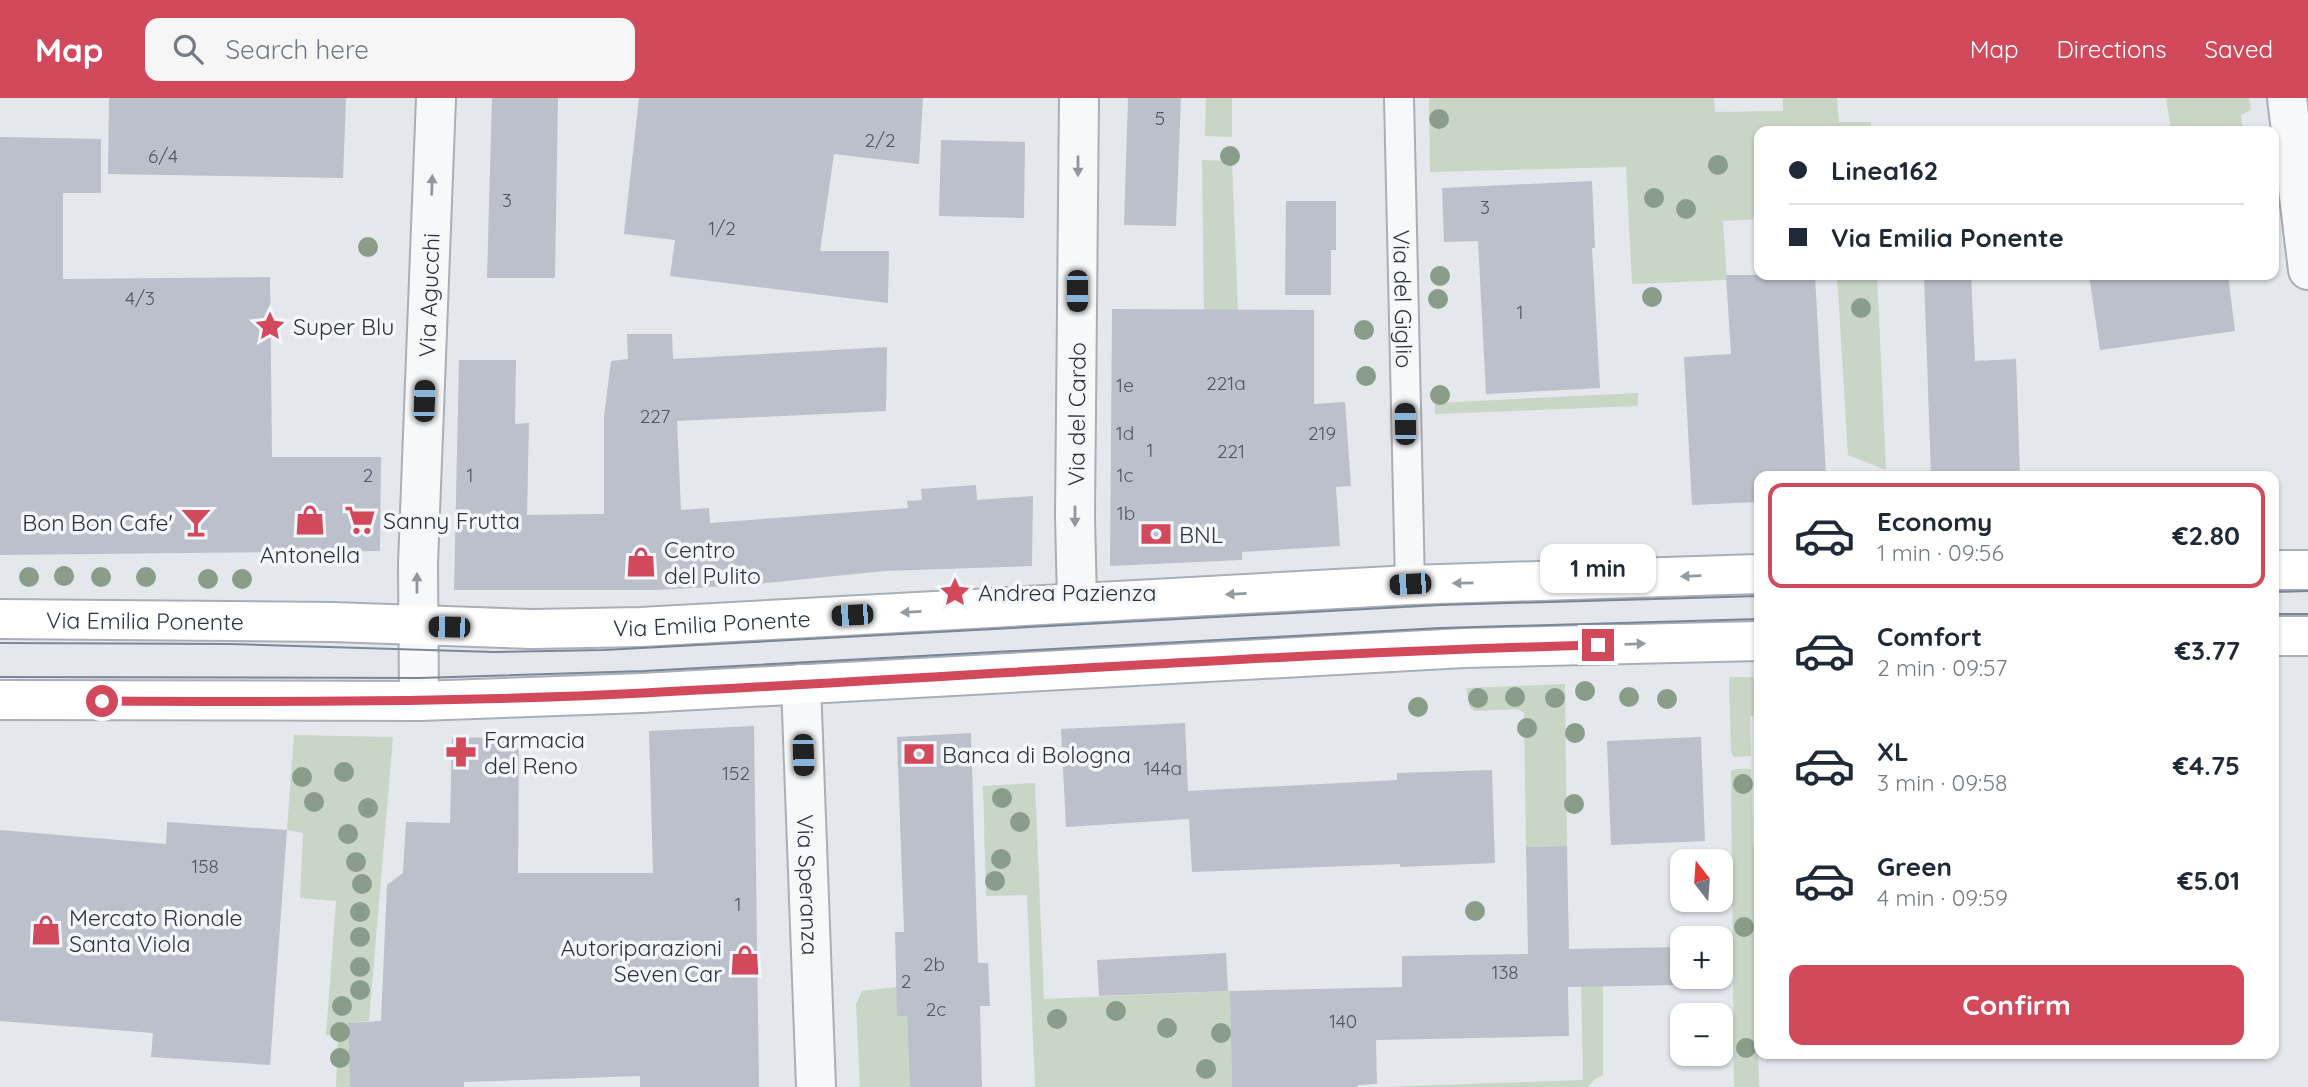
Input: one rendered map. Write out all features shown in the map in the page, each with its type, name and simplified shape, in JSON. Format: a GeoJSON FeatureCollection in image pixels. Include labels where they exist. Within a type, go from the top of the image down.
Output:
{"type":"FeatureCollection","features":[{"type":"Feature","properties":{"kind":"main road"},"geometry":{"type":"LineString","coordinates":[[2279,570],[2308,570]]}},
{"type":"Feature","properties":{"kind":"main road","name":"Via Emilia Ponente"},"geometry":{"type":"LineString","coordinates":[[0,619],[333,622],[532,629],[641,626],[1410,584],[1754,574]]}},
{"type":"Feature","properties":{"kind":"main road"},"geometry":{"type":"LineString","coordinates":[[2279,636],[2308,636]]}},
{"type":"Feature","properties":{"kind":"main road"},"geometry":{"type":"LineString","coordinates":[[0,700],[419,701],[642,693],[1464,648],[1754,640]]}},
{"type":"Feature","properties":{"kind":"street","name":"Via Agucchi"},"geometry":{"type":"LineString","coordinates":[[419,701],[419,523],[436,98]]}},
{"type":"Feature","properties":{"kind":"street","name":"Via del Cardo"},"geometry":{"type":"LineString","coordinates":[[1077,603],[1075,515],[1079,98]]}},
{"type":"Feature","properties":{"kind":"street"},"geometry":{"type":"LineString","coordinates":[[2287,98],[2308,270]]}},
{"type":"Feature","properties":{"kind":"street","name":"Via Speranza"},"geometry":{"type":"LineString","coordinates":[[801,684],[816,1087]]}},
{"type":"Feature","properties":{"kind":"lane","name":"Via del Giglio"},"geometry":{"type":"LineString","coordinates":[[1399,98],[1410,584]]}},
{"type":"Feature","properties":{"kind":"green space"},"geometry":{"type":"Polygon","coordinates":[[[1206,98],[1232,98],[1232,137],[1205,136],[1206,98]]]}},
{"type":"Feature","properties":{"kind":"green space"},"geometry":{"type":"Polygon","coordinates":[[[1429,98],[1714,98],[1715,112],[1783,111],[1783,98],[1837,98],[1839,122],[1871,122],[1871,126],[1754,126],[1754,219],[1723,221],[1727,280],[1632,284],[1626,167],[1430,172],[1429,98]]]}},
{"type":"Feature","properties":{"kind":"green space"},"geometry":{"type":"Polygon","coordinates":[[[2166,98],[2249,98],[2251,110],[2241,115],[2242,126],[2170,126],[2166,98]]]}},
{"type":"Feature","properties":{"kind":"green space"},"geometry":{"type":"Polygon","coordinates":[[[1202,160],[1232,161],[1238,310],[1204,310],[1202,160]]]}},
{"type":"Feature","properties":{"kind":"green space"},"geometry":{"type":"Polygon","coordinates":[[[1837,280],[1877,280],[1886,470],[1848,455],[1837,280]]]}},
{"type":"Feature","properties":{"kind":"green space"},"geometry":{"type":"Polygon","coordinates":[[[1638,393],[1638,406],[1435,414],[1435,403],[1638,393]]]}},
{"type":"Feature","properties":{"kind":"green space"},"geometry":{"type":"Polygon","coordinates":[[[1729,677],[1754,677],[1754,716],[1750,716],[1751,756],[1734,757],[1731,752],[1729,677]]]}},
{"type":"Feature","properties":{"kind":"green space"},"geometry":{"type":"Polygon","coordinates":[[[1565,684],[1567,846],[1526,847],[1524,713],[1518,709],[1474,711],[1470,707],[1466,688],[1565,684]]]}},
{"type":"Feature","properties":{"kind":"green space"},"geometry":{"type":"Polygon","coordinates":[[[294,735],[393,737],[369,1021],[348,1023],[350,1087],[336,1087],[338,1036],[326,1035],[336,901],[300,898],[303,833],[287,830],[294,735]]]}},
{"type":"Feature","properties":{"kind":"green space"},"geometry":{"type":"Polygon","coordinates":[[[1751,769],[1754,845],[1754,1059],[1758,1059],[1759,1087],[1734,1087],[1731,771],[1751,769]]]}},
{"type":"Feature","properties":{"kind":"green space"},"geometry":{"type":"Polygon","coordinates":[[[1035,783],[1044,999],[1230,991],[1232,1087],[1035,1087],[1027,895],[986,896],[983,786],[1035,783]]]}},
{"type":"Feature","properties":{"kind":"green space"},"geometry":{"type":"Polygon","coordinates":[[[1581,983],[1603,983],[1603,1075],[1588,1087],[1383,1087],[1583,1080],[1581,983]]]}},
{"type":"Feature","properties":{"kind":"green space"},"geometry":{"type":"Polygon","coordinates":[[[897,987],[897,1016],[907,1016],[910,1087],[860,1087],[856,1004],[862,991],[897,987]]]}},
{"type":"Feature","properties":{"kind":"building"},"geometry":{"type":"Polygon","coordinates":[[[109,98],[346,98],[343,178],[108,174],[109,98]]]}},
{"type":"Feature","properties":{"kind":"building"},"geometry":{"type":"Polygon","coordinates":[[[492,98],[558,98],[555,278],[487,278],[492,98]]]}},
{"type":"Feature","properties":{"kind":"building"},"geometry":{"type":"Polygon","coordinates":[[[639,98],[923,98],[919,164],[834,154],[820,251],[889,251],[888,303],[670,276],[675,240],[624,234],[639,98]]]}},
{"type":"Feature","properties":{"kind":"building"},"geometry":{"type":"Polygon","coordinates":[[[1128,98],[1181,98],[1176,226],[1124,225],[1128,98]]]}},
{"type":"Feature","properties":{"kind":"building"},"geometry":{"type":"Polygon","coordinates":[[[0,137],[101,139],[101,193],[63,193],[63,279],[270,277],[272,457],[381,457],[380,551],[0,555],[0,137]]]}},
{"type":"Feature","properties":{"kind":"building"},"geometry":{"type":"Polygon","coordinates":[[[941,140],[1025,142],[1024,218],[939,216],[941,140]]]}},
{"type":"Feature","properties":{"kind":"building"},"geometry":{"type":"Polygon","coordinates":[[[1592,181],[1595,248],[1592,248],[1600,388],[1486,394],[1478,241],[1444,242],[1442,188],[1592,181]]]}},
{"type":"Feature","properties":{"kind":"building"},"geometry":{"type":"Polygon","coordinates":[[[1286,201],[1336,201],[1336,250],[1331,250],[1331,295],[1285,295],[1286,201]]]}},
{"type":"Feature","properties":{"kind":"building"},"geometry":{"type":"Polygon","coordinates":[[[1726,275],[1754,275],[1754,280],[1815,280],[1826,471],[1754,471],[1754,502],[1692,505],[1684,357],[1731,354],[1726,275]]]}},
{"type":"Feature","properties":{"kind":"building"},"geometry":{"type":"Polygon","coordinates":[[[1924,280],[1971,280],[1975,361],[2016,359],[2020,471],[1931,471],[1924,280]]]}},
{"type":"Feature","properties":{"kind":"building"},"geometry":{"type":"Polygon","coordinates":[[[2090,280],[2229,280],[2235,331],[2100,350],[2090,280]]]}},
{"type":"Feature","properties":{"kind":"building"},"geometry":{"type":"Polygon","coordinates":[[[1112,309],[1314,310],[1314,404],[1345,402],[1351,486],[1336,487],[1340,546],[1242,552],[1242,560],[1110,566],[1112,309]]]}},
{"type":"Feature","properties":{"kind":"building"},"geometry":{"type":"Polygon","coordinates":[[[627,334],[672,334],[673,359],[887,347],[886,411],[677,421],[681,510],[709,508],[710,523],[908,508],[907,501],[922,500],[921,489],[976,485],[977,500],[1033,496],[1032,566],[884,571],[746,585],[655,590],[454,590],[459,360],[516,360],[515,424],[529,423],[527,515],[604,514],[604,417],[611,361],[628,359],[627,334]]]}},
{"type":"Feature","properties":{"kind":"building"},"geometry":{"type":"Polygon","coordinates":[[[1185,723],[1188,791],[1397,780],[1397,773],[1492,770],[1495,863],[1192,872],[1189,819],[1066,827],[1061,729],[1185,723]]]}},
{"type":"Feature","properties":{"kind":"building"},"geometry":{"type":"Polygon","coordinates":[[[754,726],[759,1087],[640,1087],[640,1076],[464,1082],[464,1087],[350,1087],[348,1023],[381,1021],[387,885],[403,873],[406,822],[450,823],[452,738],[519,737],[518,873],[653,873],[649,731],[754,726]]]}},
{"type":"Feature","properties":{"kind":"building"},"geometry":{"type":"Polygon","coordinates":[[[971,733],[978,963],[988,963],[990,1006],[980,1006],[982,1087],[910,1087],[907,1016],[897,1016],[895,932],[904,932],[897,737],[971,733]]]}},
{"type":"Feature","properties":{"kind":"building"},"geometry":{"type":"Polygon","coordinates":[[[1701,737],[1705,841],[1611,845],[1607,741],[1701,737]]]}},
{"type":"Feature","properties":{"kind":"building"},"geometry":{"type":"Polygon","coordinates":[[[167,822],[287,830],[270,1065],[151,1057],[153,1033],[0,1021],[0,830],[166,844],[167,822]]]}},
{"type":"Feature","properties":{"kind":"building"},"geometry":{"type":"Polygon","coordinates":[[[1567,846],[1569,949],[1670,947],[1670,985],[1568,987],[1569,1036],[1376,1040],[1377,1084],[1358,1087],[1232,1087],[1230,991],[1402,987],[1402,956],[1528,954],[1526,847],[1567,846]]]}},
{"type":"Feature","properties":{"kind":"building"},"geometry":{"type":"Polygon","coordinates":[[[1226,953],[1228,991],[1099,996],[1097,960],[1226,953]]]}},
{"type":"Feature","properties":{"kind":"tram line"},"geometry":{"type":"LineString","coordinates":[[2279,592],[2308,591]]}},
{"type":"Feature","properties":{"kind":"tram line"},"geometry":{"type":"LineString","coordinates":[[0,643],[230,644],[494,652],[604,650],[1440,605],[1754,596]]}},
{"type":"Feature","properties":{"kind":"tram line"},"geometry":{"type":"LineString","coordinates":[[2279,614],[2308,614]]}},
{"type":"Feature","properties":{"kind":"tram line"},"geometry":{"type":"LineString","coordinates":[[0,677],[419,678],[644,671],[1440,628],[1754,619]]}},
{"type":"Feature","properties":{"kind":"place","name":"Super Blu"},"geometry":{"type":"Point","coordinates":[270,326]}},
{"type":"Feature","properties":{"kind":"place","name":"Antonella"},"geometry":{"type":"Point","coordinates":[310,520]}},
{"type":"Feature","properties":{"kind":"place","name":"Sanny Frutta"},"geometry":{"type":"Point","coordinates":[360,520]}},
{"type":"Feature","properties":{"kind":"place","name":"Bon Bon Cafe'"},"geometry":{"type":"Point","coordinates":[196,522]}},
{"type":"Feature","properties":{"kind":"place","name":"BNL"},"geometry":{"type":"Point","coordinates":[1156,534]}},
{"type":"Feature","properties":{"kind":"place","name":"Centro del Pulito"},"geometry":{"type":"Point","coordinates":[641,562]}},
{"type":"Feature","properties":{"kind":"place","name":"Andrea Pazienza"},"geometry":{"type":"Point","coordinates":[955,592]}},
{"type":"Feature","properties":{"kind":"place","name":"Farmacia del Reno"},"geometry":{"type":"Point","coordinates":[461,752]}},
{"type":"Feature","properties":{"kind":"place","name":"Banca di Bologna"},"geometry":{"type":"Point","coordinates":[919,754]}},
{"type":"Feature","properties":{"kind":"place","name":"Mercato Rionale Santa Viola"},"geometry":{"type":"Point","coordinates":[46,930]}},
{"type":"Feature","properties":{"kind":"place","name":"Autoriparazioni Seven Car"},"geometry":{"type":"Point","coordinates":[745,960]}},
{"type":"Feature","properties":{"kind":"route"},"geometry":{"type":"LineString","coordinates":[[102,701],[395,701],[642,693],[1079,667],[1464,648],[1598,645]]}}]}
